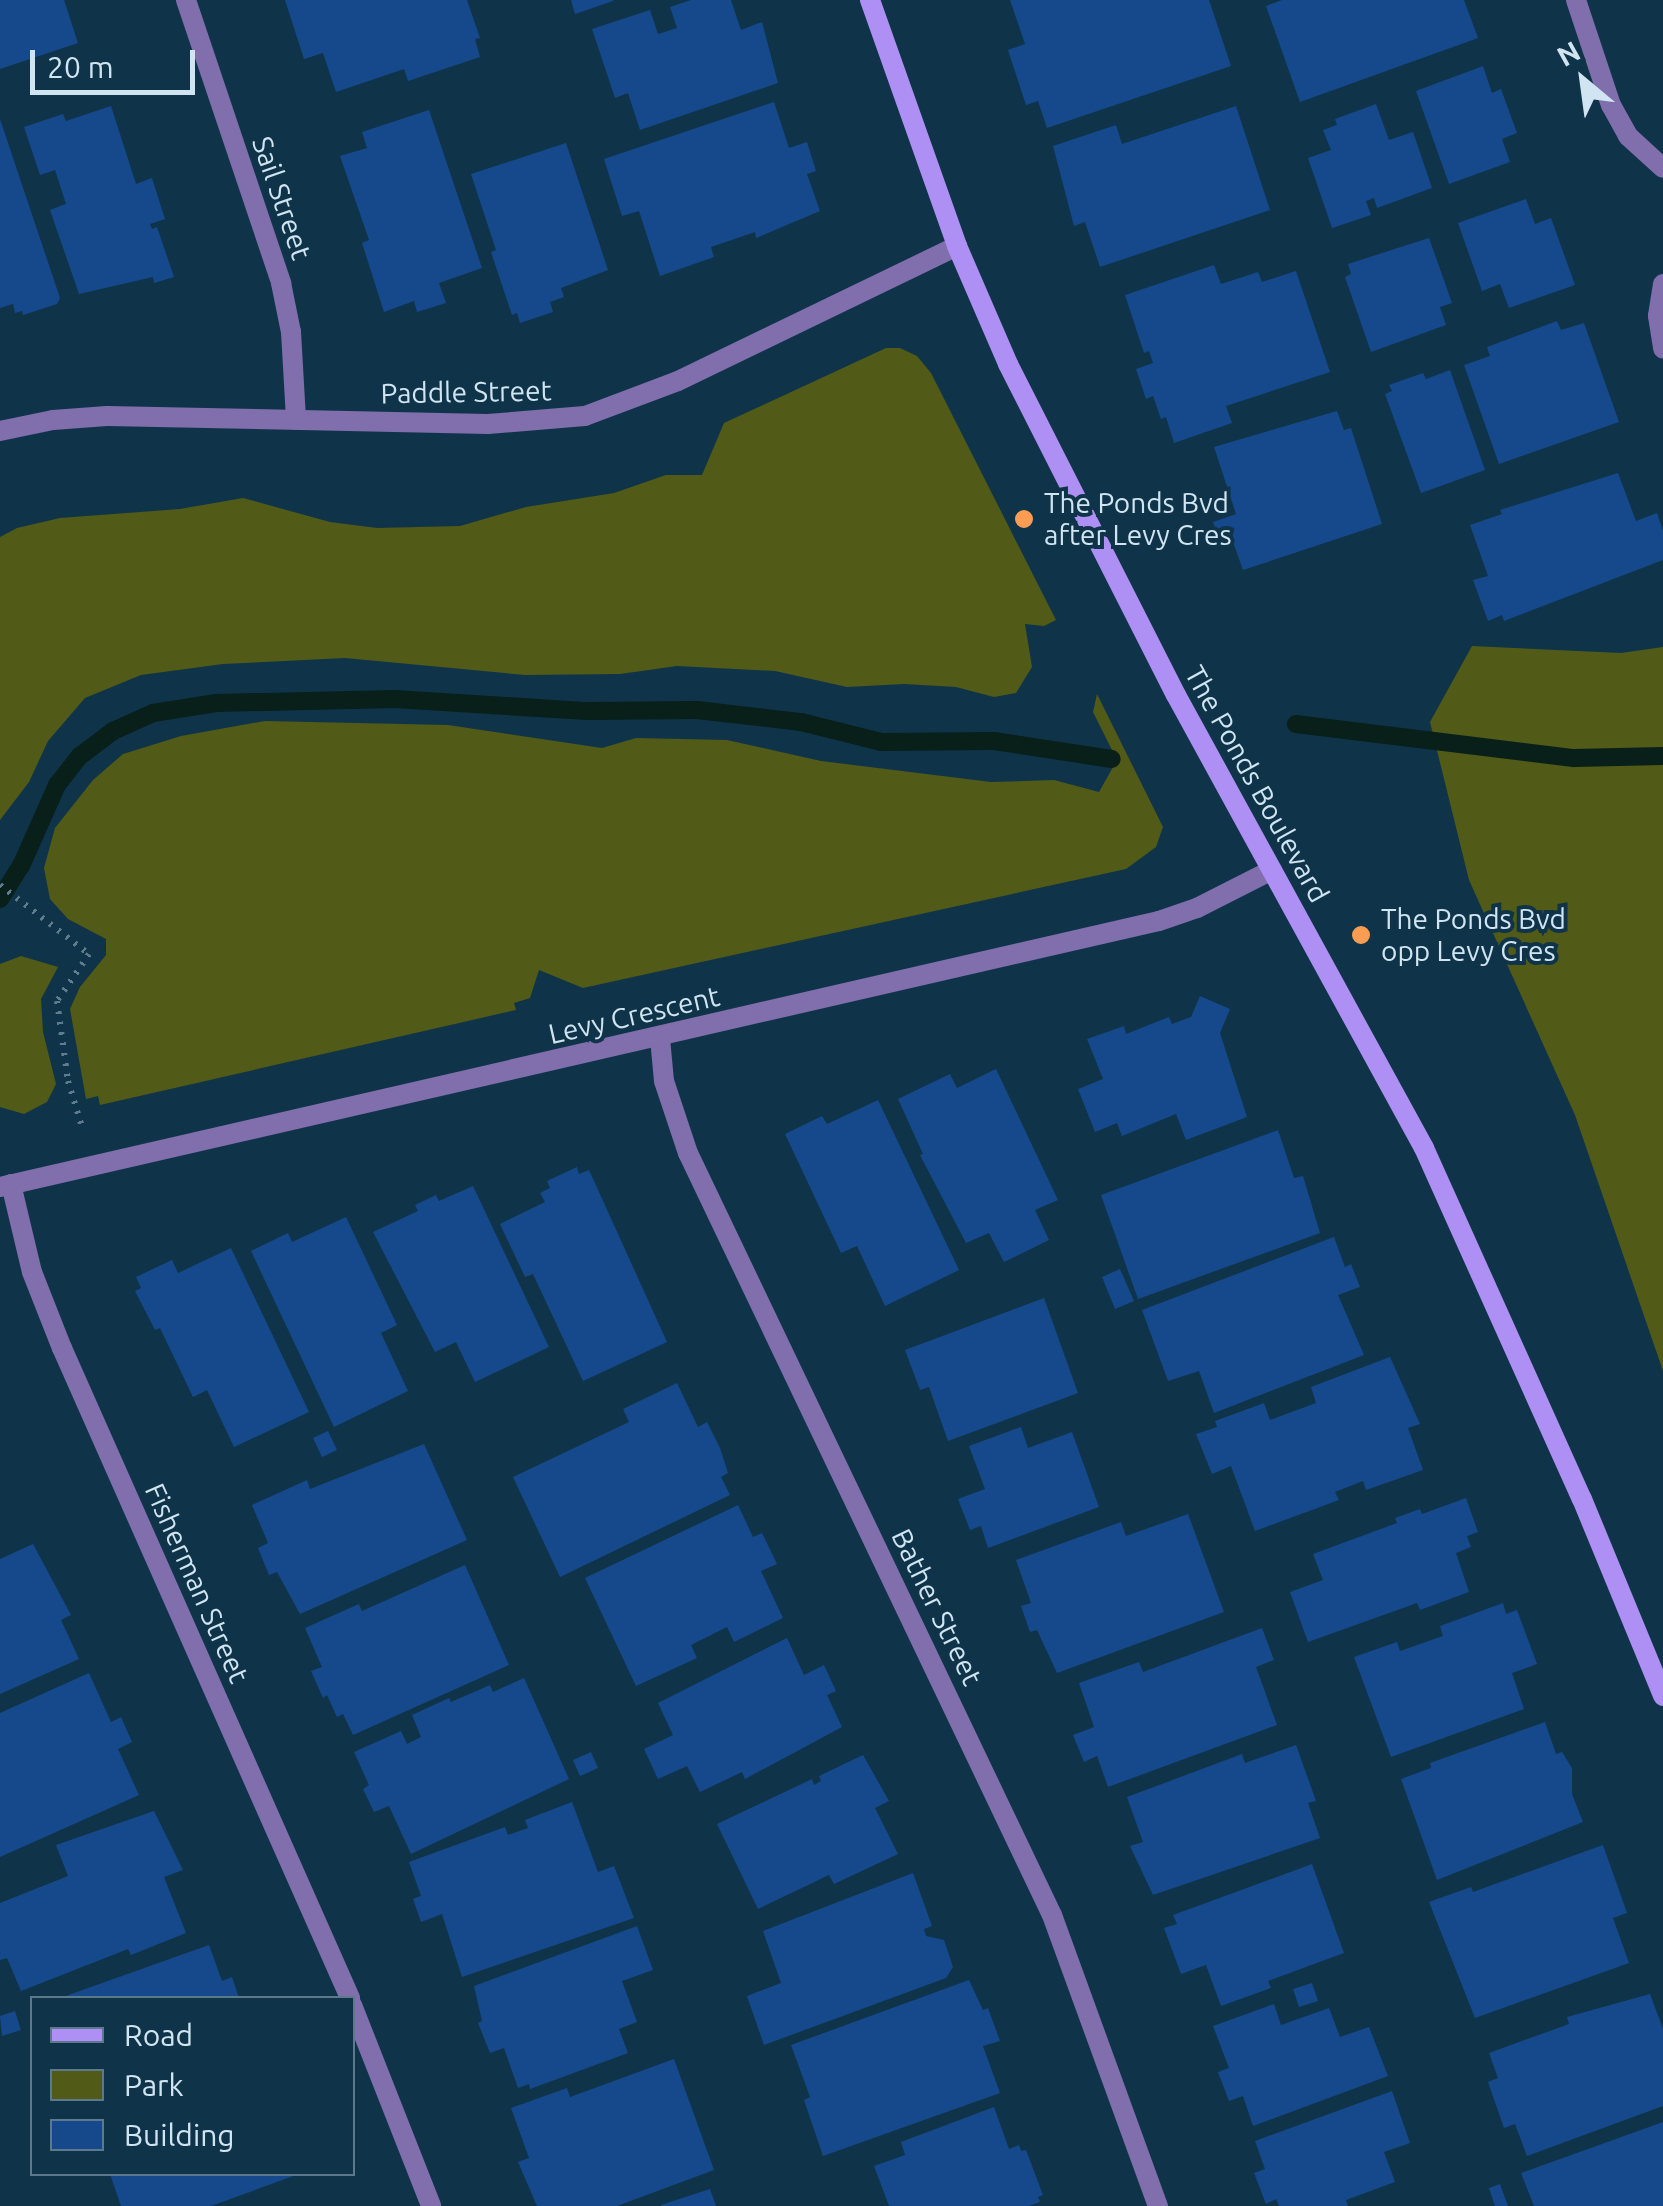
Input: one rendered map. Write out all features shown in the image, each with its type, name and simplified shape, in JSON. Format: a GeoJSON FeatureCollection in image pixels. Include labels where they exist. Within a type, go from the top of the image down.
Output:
{"type":"FeatureCollection","features":[{"type":"Feature","properties":{"kind":"street","name":"Sail Street"},"geometry":{"type":"LineString","coordinates":[[186,0],[281,282],[291,332],[296,420]]}},
{"type":"Feature","properties":{"kind":"street","name":"The Ponds Boulevard"},"geometry":{"type":"LineString","coordinates":[[870,0],[957,246],[1060,471],[1424,1148],[1582,1499],[1663,1696]]}},
{"type":"Feature","properties":{"kind":"street"},"geometry":{"type":"LineString","coordinates":[[1576,0],[1611,104],[1628,136],[1663,168]]}},
{"type":"Feature","properties":{"kind":"street","name":"Paddle Street"},"geometry":{"type":"LineString","coordinates":[[0,431],[52,420],[108,416],[488,424],[585,416],[678,381],[957,246]]}},
{"type":"Feature","properties":{"kind":"street"},"geometry":{"type":"LineString","coordinates":[[1663,284],[1658,316],[1663,349]]}},
{"type":"Feature","properties":{"kind":"street","name":"Levy Crescent"},"geometry":{"type":"LineString","coordinates":[[5,1185],[660,1038],[1160,920],[1197,908],[1272,870]]}},
{"type":"Feature","properties":{"kind":"street","name":"Bather Street"},"geometry":{"type":"LineString","coordinates":[[660,1038],[664,1082],[688,1153],[1052,1915],[1158,2206]]}},
{"type":"Feature","properties":{"kind":"street","name":"Fisherman Street"},"geometry":{"type":"LineString","coordinates":[[5,1185],[32,1272],[62,1348],[349,1996]]}},
{"type":"Feature","properties":{"kind":"street"},"geometry":{"type":"LineString","coordinates":[[355,2014],[431,2206]]}},
{"type":"Feature","properties":{"kind":"path"},"geometry":{"type":"LineString","coordinates":[[0,885],[88,954],[57,1001],[68,1081],[82,1126]]}},
{"type":"Feature","properties":{"kind":"green space"},"geometry":{"type":"Polygon","coordinates":[[[886,348],[900,348],[917,356],[931,373],[1056,620],[1044,626],[1025,624],[1032,667],[1016,693],[994,697],[956,687],[904,684],[847,687],[775,671],[677,666],[620,674],[525,675],[345,658],[223,664],[141,675],[85,698],[48,741],[29,782],[0,820],[0,537],[17,528],[60,518],[180,509],[243,498],[330,522],[377,528],[460,526],[526,507],[614,493],[666,475],[702,475],[724,423],[886,348]]]}},
{"type":"Feature","properties":{"kind":"green space"},"geometry":{"type":"Polygon","coordinates":[[[1472,646],[1621,653],[1663,647],[1663,1371],[1575,1115],[1469,880],[1430,722],[1472,646]]]}},
{"type":"Feature","properties":{"kind":"green space"},"geometry":{"type":"Polygon","coordinates":[[[1097,694],[1163,827],[1156,847],[1126,869],[583,988],[539,970],[530,998],[514,1003],[516,1010],[100,1105],[98,1096],[86,1099],[70,1009],[80,987],[106,955],[106,939],[68,919],[50,899],[44,868],[55,828],[93,780],[123,754],[181,736],[265,721],[448,725],[602,748],[636,738],[727,740],[821,761],[991,782],[1054,780],[1099,792],[1117,760],[1093,712],[1097,694]]]}},
{"type":"Feature","properties":{"kind":"green space"},"geometry":{"type":"Polygon","coordinates":[[[21,956],[58,967],[41,999],[43,1032],[56,1084],[47,1102],[24,1114],[0,1107],[0,964],[21,956]]]}},
{"type":"Feature","properties":{"kind":"building"},"geometry":{"type":"Polygon","coordinates":[[[0,0],[64,0],[78,43],[0,69],[0,0]]]}},
{"type":"Feature","properties":{"kind":"building"},"geometry":{"type":"Polygon","coordinates":[[[285,0],[467,0],[480,38],[475,39],[480,57],[408,81],[404,69],[336,92],[323,53],[304,59],[285,0]]]}},
{"type":"Feature","properties":{"kind":"building"},"geometry":{"type":"Polygon","coordinates":[[[571,0],[613,0],[613,1],[575,14],[571,0]]]}},
{"type":"Feature","properties":{"kind":"building"},"geometry":{"type":"Polygon","coordinates":[[[691,0],[731,0],[741,30],[762,22],[778,83],[640,130],[628,93],[615,98],[592,29],[650,10],[658,34],[677,28],[670,7],[691,0]]]}},
{"type":"Feature","properties":{"kind":"building"},"geometry":{"type":"Polygon","coordinates":[[[1010,0],[1209,0],[1231,66],[1047,128],[1038,101],[1026,105],[1008,50],[1025,44],[1010,0]]]}},
{"type":"Feature","properties":{"kind":"building"},"geometry":{"type":"Polygon","coordinates":[[[1282,0],[1464,0],[1478,38],[1300,102],[1266,6],[1282,0]]]}},
{"type":"Feature","properties":{"kind":"building"},"geometry":{"type":"Polygon","coordinates":[[[1483,66],[1492,93],[1501,89],[1517,133],[1502,139],[1510,162],[1449,184],[1416,91],[1483,66]]]}},
{"type":"Feature","properties":{"kind":"building"},"geometry":{"type":"Polygon","coordinates":[[[774,102],[789,148],[807,142],[816,171],[807,174],[820,211],[756,238],[755,232],[711,247],[714,257],[660,276],[639,211],[622,216],[604,159],[774,102]]]}},
{"type":"Feature","properties":{"kind":"building"},"geometry":{"type":"Polygon","coordinates":[[[1376,104],[1389,140],[1413,132],[1432,188],[1377,208],[1374,198],[1366,201],[1371,215],[1332,228],[1308,158],[1331,150],[1323,130],[1337,125],[1335,119],[1376,104]]]}},
{"type":"Feature","properties":{"kind":"building"},"geometry":{"type":"Polygon","coordinates":[[[111,106],[136,184],[152,178],[165,219],[150,224],[152,229],[157,227],[174,277],[154,283],[153,277],[79,294],[50,210],[66,204],[55,170],[40,175],[24,127],[63,114],[66,121],[111,106]]]}},
{"type":"Feature","properties":{"kind":"building"},"geometry":{"type":"Polygon","coordinates":[[[1236,106],[1270,210],[1100,267],[1085,222],[1074,226],[1053,146],[1116,125],[1122,144],[1236,106]]]}},
{"type":"Feature","properties":{"kind":"building"},"geometry":{"type":"Polygon","coordinates":[[[429,110],[482,268],[439,283],[446,303],[417,312],[414,301],[384,312],[362,243],[369,240],[340,156],[367,148],[362,132],[429,110]]]}},
{"type":"Feature","properties":{"kind":"building"},"geometry":{"type":"Polygon","coordinates":[[[0,119],[60,298],[57,304],[23,315],[22,311],[15,313],[13,304],[0,308],[0,119]]]}},
{"type":"Feature","properties":{"kind":"building"},"geometry":{"type":"Polygon","coordinates":[[[566,143],[608,270],[561,288],[564,297],[550,302],[553,312],[520,323],[517,313],[512,315],[491,252],[496,250],[471,174],[566,143]]]}},
{"type":"Feature","properties":{"kind":"building"},"geometry":{"type":"Polygon","coordinates":[[[1526,199],[1535,224],[1551,218],[1575,285],[1509,308],[1500,284],[1482,291],[1458,223],[1526,199]]]}},
{"type":"Feature","properties":{"kind":"building"},"geometry":{"type":"Polygon","coordinates":[[[1429,238],[1452,303],[1440,307],[1446,325],[1371,352],[1345,277],[1351,274],[1348,264],[1429,238]]]}},
{"type":"Feature","properties":{"kind":"building"},"geometry":{"type":"Polygon","coordinates":[[[1214,265],[1221,284],[1258,272],[1262,282],[1296,271],[1330,372],[1226,406],[1232,423],[1174,443],[1166,417],[1161,419],[1153,396],[1146,399],[1136,369],[1153,363],[1149,351],[1144,353],[1125,295],[1214,265]]]}},
{"type":"Feature","properties":{"kind":"building"},"geometry":{"type":"Polygon","coordinates":[[[1557,321],[1561,330],[1584,323],[1619,422],[1499,464],[1464,365],[1490,356],[1487,347],[1557,321]]]}},
{"type":"Feature","properties":{"kind":"building"},"geometry":{"type":"Polygon","coordinates":[[[1450,370],[1485,470],[1421,493],[1385,394],[1392,391],[1389,385],[1423,373],[1426,379],[1450,370]]]}},
{"type":"Feature","properties":{"kind":"building"},"geometry":{"type":"Polygon","coordinates":[[[1337,411],[1344,430],[1351,428],[1382,524],[1243,570],[1233,542],[1221,547],[1213,522],[1236,514],[1214,447],[1337,411]]]}},
{"type":"Feature","properties":{"kind":"building"},"geometry":{"type":"Polygon","coordinates":[[[1618,473],[1636,521],[1657,513],[1663,531],[1663,560],[1504,621],[1502,615],[1488,621],[1473,580],[1488,576],[1470,525],[1502,514],[1500,510],[1618,473]]]}},
{"type":"Feature","properties":{"kind":"building"},"geometry":{"type":"Polygon","coordinates":[[[1200,996],[1230,1009],[1220,1033],[1247,1117],[1186,1140],[1176,1114],[1122,1136],[1117,1123],[1095,1132],[1078,1089],[1103,1079],[1087,1039],[1124,1026],[1126,1034],[1169,1017],[1172,1024],[1191,1017],[1200,996]]]}},
{"type":"Feature","properties":{"kind":"building"},"geometry":{"type":"Polygon","coordinates":[[[996,1069],[1058,1200],[1035,1210],[1049,1240],[1004,1262],[989,1233],[966,1243],[920,1155],[923,1154],[898,1099],[950,1074],[957,1088],[996,1069]]]}},
{"type":"Feature","properties":{"kind":"building"},"geometry":{"type":"Polygon","coordinates":[[[878,1100],[959,1270],[885,1306],[857,1246],[841,1253],[785,1134],[822,1116],[827,1124],[878,1100]]]}},
{"type":"Feature","properties":{"kind":"building"},"geometry":{"type":"Polygon","coordinates":[[[1278,1130],[1294,1178],[1303,1176],[1320,1233],[1138,1299],[1101,1195],[1278,1130]]]}},
{"type":"Feature","properties":{"kind":"building"},"geometry":{"type":"Polygon","coordinates":[[[577,1167],[579,1174],[589,1170],[667,1342],[583,1381],[533,1274],[525,1277],[500,1224],[545,1202],[540,1193],[550,1188],[547,1181],[577,1167]]]}},
{"type":"Feature","properties":{"kind":"building"},"geometry":{"type":"Polygon","coordinates":[[[473,1186],[549,1347],[475,1382],[456,1342],[435,1352],[373,1232],[418,1211],[415,1205],[436,1195],[439,1201],[473,1186]]]}},
{"type":"Feature","properties":{"kind":"building"},"geometry":{"type":"Polygon","coordinates":[[[346,1217],[397,1325],[381,1333],[408,1391],[334,1427],[251,1251],[288,1233],[292,1242],[346,1217]]]}},
{"type":"Feature","properties":{"kind":"building"},"geometry":{"type":"Polygon","coordinates":[[[1334,1237],[1345,1267],[1351,1264],[1360,1287],[1338,1295],[1364,1355],[1214,1413],[1199,1371],[1168,1381],[1142,1310],[1334,1237]]]}},
{"type":"Feature","properties":{"kind":"building"},"geometry":{"type":"Polygon","coordinates":[[[231,1248],[309,1412],[234,1447],[207,1390],[193,1397],[160,1328],[155,1330],[135,1291],[141,1288],[136,1277],[172,1260],[178,1273],[231,1248]]]}},
{"type":"Feature","properties":{"kind":"building"},"geometry":{"type":"Polygon","coordinates":[[[1120,1269],[1134,1301],[1115,1309],[1102,1277],[1120,1269]]]}},
{"type":"Feature","properties":{"kind":"building"},"geometry":{"type":"Polygon","coordinates":[[[1044,1298],[1078,1393],[948,1441],[929,1387],[920,1390],[905,1350],[1044,1298]]]}},
{"type":"Feature","properties":{"kind":"building"},"geometry":{"type":"Polygon","coordinates":[[[1390,1357],[1420,1424],[1408,1428],[1423,1470],[1366,1490],[1363,1481],[1335,1492],[1339,1500],[1255,1531],[1231,1466],[1212,1474],[1196,1434],[1217,1427],[1215,1421],[1264,1403],[1270,1420],[1316,1403],[1311,1387],[1390,1357]]]}},
{"type":"Feature","properties":{"kind":"building"},"geometry":{"type":"Polygon","coordinates":[[[677,1383],[698,1427],[707,1422],[720,1448],[728,1473],[721,1477],[730,1495],[560,1577],[513,1477],[629,1422],[623,1409],[677,1383]]]}},
{"type":"Feature","properties":{"kind":"building"},"geometry":{"type":"Polygon","coordinates":[[[1021,1427],[1028,1448],[1072,1432],[1099,1507],[988,1548],[981,1526],[970,1530],[958,1499],[985,1489],[969,1446],[1021,1427]]]}},
{"type":"Feature","properties":{"kind":"building"},"geometry":{"type":"Polygon","coordinates":[[[328,1431],[337,1450],[322,1457],[313,1438],[328,1431]]]}},
{"type":"Feature","properties":{"kind":"building"},"geometry":{"type":"Polygon","coordinates":[[[424,1444],[467,1540],[300,1614],[277,1572],[269,1575],[258,1548],[268,1543],[252,1505],[307,1480],[310,1489],[424,1444]]]}},
{"type":"Feature","properties":{"kind":"building"},"geometry":{"type":"Polygon","coordinates":[[[1466,1498],[1478,1532],[1467,1536],[1471,1547],[1456,1553],[1469,1592],[1420,1610],[1417,1603],[1308,1642],[1290,1592],[1323,1580],[1313,1554],[1397,1523],[1395,1518],[1420,1509],[1422,1514],[1466,1498]]]}},
{"type":"Feature","properties":{"kind":"building"},"geometry":{"type":"Polygon","coordinates":[[[738,1505],[753,1537],[762,1533],[777,1564],[761,1571],[783,1618],[734,1642],[727,1627],[691,1645],[697,1658],[636,1686],[585,1578],[738,1505]]]}},
{"type":"Feature","properties":{"kind":"building"},"geometry":{"type":"Polygon","coordinates":[[[1188,1514],[1224,1612],[1057,1673],[1037,1630],[1030,1632],[1021,1606],[1031,1603],[1016,1560],[1121,1522],[1126,1536],[1188,1514]]]}},
{"type":"Feature","properties":{"kind":"building"},"geometry":{"type":"Polygon","coordinates":[[[33,1544],[71,1615],[61,1620],[79,1659],[0,1694],[0,1559],[33,1544]]]}},
{"type":"Feature","properties":{"kind":"building"},"geometry":{"type":"Polygon","coordinates":[[[465,1565],[509,1665],[353,1735],[343,1714],[337,1717],[327,1695],[323,1698],[311,1671],[322,1667],[305,1628],[359,1604],[362,1611],[465,1565]]]}},
{"type":"Feature","properties":{"kind":"building"},"geometry":{"type":"Polygon","coordinates":[[[1503,1603],[1506,1614],[1517,1610],[1537,1664],[1512,1673],[1524,1709],[1391,1757],[1354,1657],[1397,1642],[1400,1651],[1443,1636],[1440,1626],[1503,1603]]]}},
{"type":"Feature","properties":{"kind":"building"},"geometry":{"type":"Polygon","coordinates":[[[1262,1628],[1274,1660],[1256,1667],[1277,1725],[1108,1787],[1097,1756],[1084,1762],[1073,1735],[1094,1727],[1079,1683],[1139,1662],[1143,1672],[1262,1628]]]}},
{"type":"Feature","properties":{"kind":"building"},"geometry":{"type":"Polygon","coordinates":[[[787,1638],[804,1675],[824,1665],[836,1691],[827,1695],[842,1727],[745,1779],[742,1772],[700,1792],[687,1766],[658,1779],[644,1749],[673,1735],[658,1703],[787,1638]]]}},
{"type":"Feature","properties":{"kind":"building"},"geometry":{"type":"Polygon","coordinates":[[[89,1673],[111,1722],[121,1717],[132,1742],[118,1749],[139,1795],[0,1857],[0,1713],[89,1673]]]}},
{"type":"Feature","properties":{"kind":"building"},"geometry":{"type":"Polygon","coordinates":[[[524,1678],[569,1779],[411,1854],[389,1806],[374,1812],[363,1789],[369,1785],[354,1752],[401,1731],[407,1744],[421,1737],[412,1715],[449,1698],[451,1702],[490,1685],[493,1692],[524,1678]]]}},
{"type":"Feature","properties":{"kind":"building"},"geometry":{"type":"Polygon","coordinates":[[[1545,1722],[1556,1754],[1562,1752],[1572,1768],[1572,1794],[1583,1822],[1437,1880],[1401,1779],[1431,1768],[1430,1763],[1545,1722]]]}},
{"type":"Feature","properties":{"kind":"building"},"geometry":{"type":"Polygon","coordinates":[[[1296,1745],[1316,1801],[1308,1803],[1320,1838],[1153,1895],[1130,1846],[1143,1842],[1127,1797],[1242,1754],[1245,1763],[1296,1745]]]}},
{"type":"Feature","properties":{"kind":"building"},"geometry":{"type":"Polygon","coordinates":[[[591,1752],[598,1768],[580,1776],[573,1760],[591,1752]]]}},
{"type":"Feature","properties":{"kind":"building"},"geometry":{"type":"Polygon","coordinates":[[[863,1755],[889,1801],[875,1808],[898,1854],[834,1884],[829,1875],[758,1909],[717,1824],[812,1779],[814,1785],[821,1781],[819,1776],[863,1755]]]}},
{"type":"Feature","properties":{"kind":"building"},"geometry":{"type":"Polygon","coordinates":[[[572,1802],[598,1872],[614,1866],[634,1918],[462,1977],[442,1914],[421,1922],[413,1899],[421,1896],[409,1862],[505,1827],[508,1835],[528,1828],[525,1820],[572,1802]]]}},
{"type":"Feature","properties":{"kind":"building"},"geometry":{"type":"Polygon","coordinates":[[[154,1811],[183,1870],[164,1877],[186,1933],[131,1955],[128,1949],[21,1991],[7,1958],[0,1960],[0,1903],[68,1876],[56,1845],[154,1811]]]}},
{"type":"Feature","properties":{"kind":"building"},"geometry":{"type":"Polygon","coordinates":[[[1603,1845],[1627,1913],[1613,1918],[1629,1963],[1475,2018],[1429,1902],[1471,1887],[1473,1892],[1603,1845]]]}},
{"type":"Feature","properties":{"kind":"building"},"geometry":{"type":"Polygon","coordinates":[[[1312,1864],[1344,1953],[1268,1981],[1271,1988],[1221,2006],[1206,1965],[1181,1974],[1164,1928],[1177,1924],[1173,1915],[1312,1864]]]}},
{"type":"Feature","properties":{"kind":"building"},"geometry":{"type":"Polygon","coordinates":[[[913,1873],[932,1926],[924,1929],[926,1936],[944,1940],[953,1967],[946,1978],[764,2045],[747,1996],[781,1983],[763,1931],[913,1873]]]}},
{"type":"Feature","properties":{"kind":"building"},"geometry":{"type":"Polygon","coordinates":[[[637,1926],[653,1970],[622,1981],[637,2022],[619,2029],[628,2053],[530,2089],[529,2084],[518,2088],[504,2048],[490,2053],[478,2023],[482,2021],[474,1986],[637,1926]]]}},
{"type":"Feature","properties":{"kind":"building"},"geometry":{"type":"Polygon","coordinates":[[[209,1945],[222,1981],[232,1977],[238,1996],[66,1996],[209,1945]]]}},
{"type":"Feature","properties":{"kind":"building"},"geometry":{"type":"Polygon","coordinates":[[[969,1980],[983,2010],[988,2008],[1000,2041],[983,2046],[1000,2093],[823,2156],[804,2100],[810,2097],[791,2045],[969,1980]]]}},
{"type":"Feature","properties":{"kind":"building"},"geometry":{"type":"Polygon","coordinates":[[[1312,1983],[1318,2001],[1299,2007],[1293,1989],[1312,1983]]]}},
{"type":"Feature","properties":{"kind":"building"},"geometry":{"type":"Polygon","coordinates":[[[1650,1994],[1663,2029],[1663,2106],[1527,2156],[1515,2124],[1504,2128],[1488,2082],[1498,2078],[1489,2053],[1569,2024],[1567,2017],[1650,1994]]]}},
{"type":"Feature","properties":{"kind":"building"},"geometry":{"type":"Polygon","coordinates":[[[1274,2004],[1281,2025],[1329,2008],[1340,2037],[1369,2027],[1388,2076],[1253,2126],[1243,2096],[1229,2101],[1218,2072],[1229,2068],[1213,2026],[1274,2004]]]}},
{"type":"Feature","properties":{"kind":"building"},"geometry":{"type":"Polygon","coordinates":[[[15,2011],[21,2030],[2,2036],[0,2016],[15,2011]]]}},
{"type":"Feature","properties":{"kind":"building"},"geometry":{"type":"Polygon","coordinates":[[[674,2059],[714,2170],[617,2206],[537,2206],[518,2162],[529,2158],[511,2108],[567,2088],[570,2097],[674,2059]]]}},
{"type":"Feature","properties":{"kind":"building"},"geometry":{"type":"Polygon","coordinates":[[[1392,2091],[1410,2143],[1384,2152],[1395,2182],[1346,2200],[1348,2206],[1279,2206],[1276,2199],[1266,2204],[1254,2173],[1265,2169],[1255,2141],[1392,2091]]]}},
{"type":"Feature","properties":{"kind":"building"},"geometry":{"type":"Polygon","coordinates":[[[994,2107],[1009,2149],[1019,2145],[1021,2151],[1026,2150],[1043,2195],[1038,2197],[1040,2202],[1029,2206],[889,2206],[874,2166],[905,2155],[901,2142],[994,2107]]]}},
{"type":"Feature","properties":{"kind":"building"},"geometry":{"type":"Polygon","coordinates":[[[1663,2122],[1663,2206],[1534,2206],[1521,2173],[1663,2122]]]}},
{"type":"Feature","properties":{"kind":"building"},"geometry":{"type":"Polygon","coordinates":[[[111,2176],[294,2176],[211,2206],[121,2206],[111,2176]]]}},
{"type":"Feature","properties":{"kind":"building"},"geometry":{"type":"Polygon","coordinates":[[[1500,2184],[1508,2206],[1495,2206],[1489,2188],[1500,2184]]]}},
{"type":"Feature","properties":{"kind":"building"},"geometry":{"type":"Polygon","coordinates":[[[710,2189],[716,2206],[661,2206],[661,2205],[710,2189]]]}},
{"type":"Feature","properties":{"kind":"waterway"},"geometry":{"type":"LineString","coordinates":[[0,899],[21,866],[57,785],[80,756],[113,731],[153,713],[216,703],[395,699],[588,711],[697,710],[801,722],[881,742],[994,741],[1112,759]]}},
{"type":"Feature","properties":{"kind":"waterway"},"geometry":{"type":"LineString","coordinates":[[1296,724],[1574,758],[1663,756]]}},
{"type":"Feature","properties":{"kind":"place","name":"The Ponds Bvd after Levy Cres"},"geometry":{"type":"Point","coordinates":[1024,519]}},
{"type":"Feature","properties":{"kind":"place","name":"The Ponds Bvd opp Levy Cres"},"geometry":{"type":"Point","coordinates":[1361,935]}}]}
